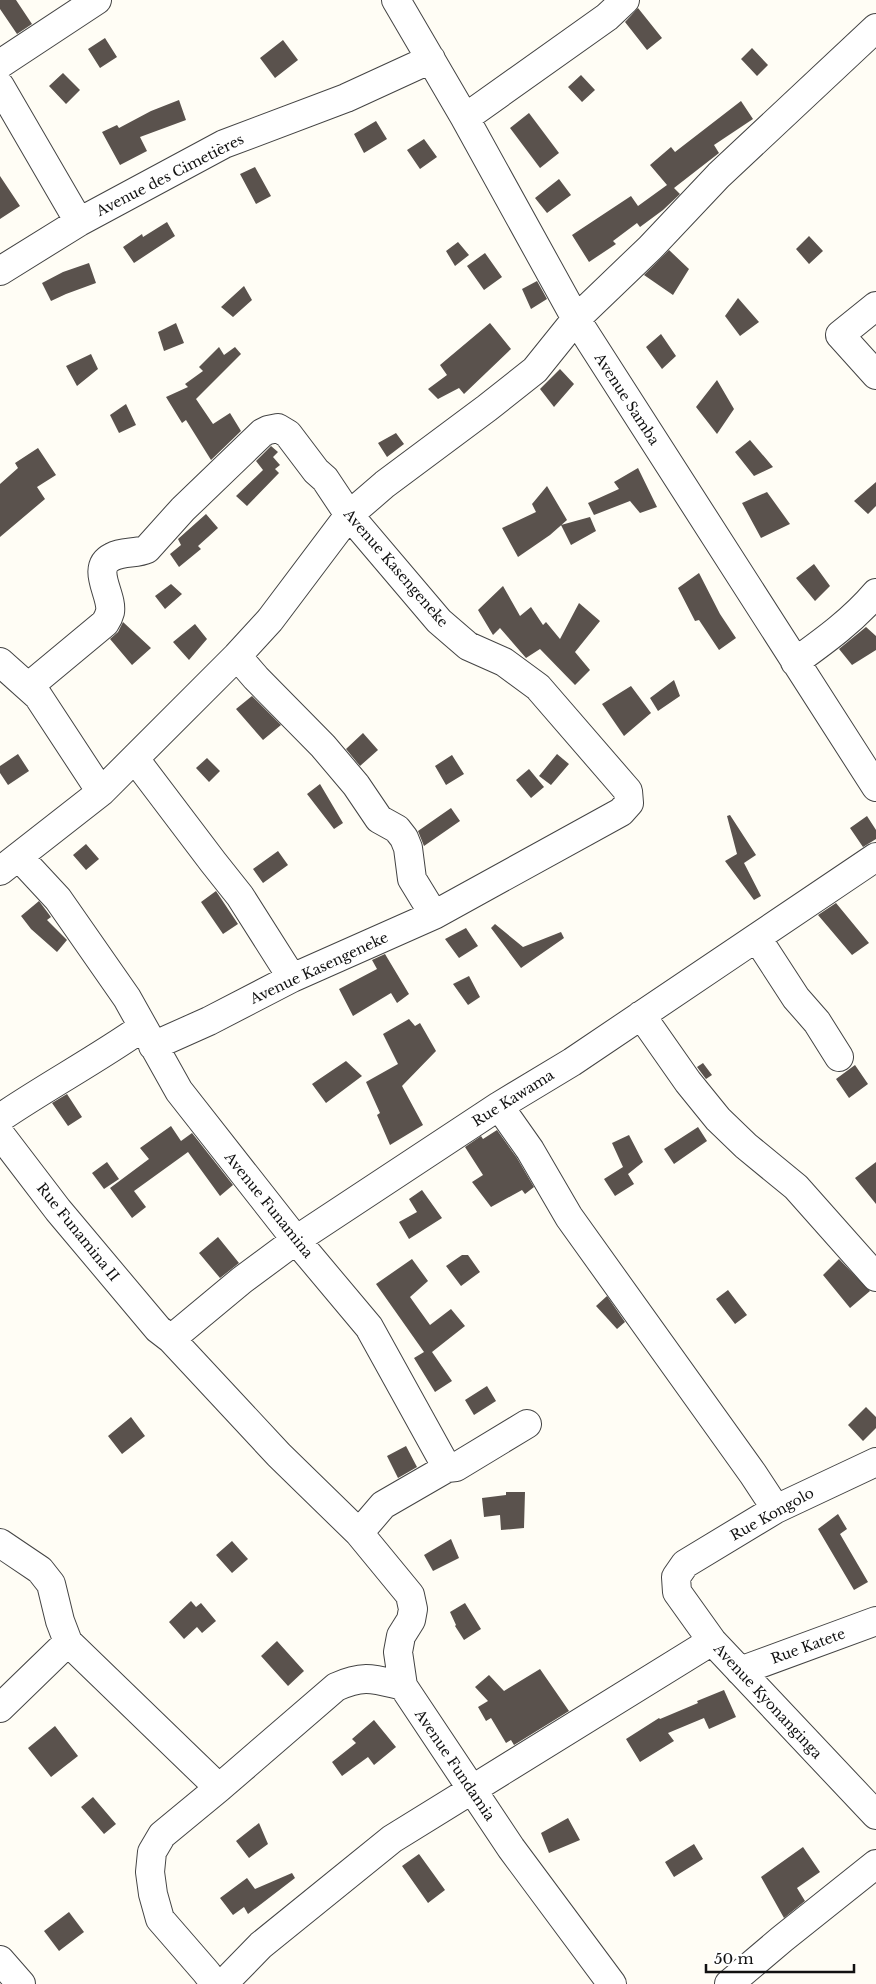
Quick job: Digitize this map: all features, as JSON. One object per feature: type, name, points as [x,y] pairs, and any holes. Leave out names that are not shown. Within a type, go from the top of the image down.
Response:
[{"type":"street","points":[[0,64],[97,0]]},
{"type":"street","name":"Avenue Samba","points":[[396,0],[576,319],[876,787]]},
{"type":"street","points":[[464,118],[607,17],[625,0]]},
{"type":"street","points":[[10,864],[101,792],[237,656],[270,620],[349,515],[385,484],[535,370],[576,319],[650,248],[719,175],[876,28]]},
{"type":"street","name":"Avenue des Cimetières","points":[[0,271],[78,222],[224,144],[346,98],[430,60]]},
{"type":"street","points":[[0,86],[78,222]]},
{"type":"street","points":[[876,306],[840,335],[876,375]]},
{"type":"street","name":"Avenue Kasengeneke","points":[[0,1118],[148,1037],[209,1021],[292,978],[434,915],[621,812],[629,803],[628,791],[538,687],[504,662],[468,646],[439,621],[349,515],[324,479],[288,434],[278,428],[268,430],[183,509],[147,549],[118,554],[109,558],[103,566],[102,575],[110,611],[105,623],[28,687]]},
{"type":"street","points":[[795,662],[834,634],[861,610],[876,593]]},
{"type":"street","points":[[237,656],[323,746],[356,785],[379,819],[397,829],[404,838],[408,848],[412,879],[434,915]]},
{"type":"street","points":[[0,662],[38,696],[101,792]]},
{"type":"street","points":[[135,759],[240,896],[292,978]]},
{"type":"street","name":"Rue Kawama","points":[[164,1334],[296,1240],[499,1106],[572,1062],[876,858]]},
{"type":"street","name":"Avenue Funamina","points":[[10,864],[58,899],[127,998],[179,1091],[296,1240],[369,1327],[447,1468]]},
{"type":"street","points":[[757,938],[792,992],[817,1022],[839,1057]]},
{"type":"street","points":[[641,1015],[688,1082],[718,1119],[746,1146],[796,1187],[876,1277]]},
{"type":"street","points":[[499,1106],[530,1150],[569,1217],[776,1509]]},
{"type":"street","name":"Rue Funamina II","points":[[0,1134],[58,1210],[164,1334],[279,1455],[359,1533]]},
{"type":"street","points":[[359,1533],[383,1505],[447,1468],[456,1467],[527,1424]]},
{"type":"street","name":"Rue Kongolo","points":[[676,1577],[685,1564],[776,1509],[876,1462]]},
{"type":"street","name":"Avenue Fundamia","points":[[359,1533],[410,1595],[413,1609],[410,1620],[401,1636],[398,1652],[403,1686],[511,1848],[612,1984]]},
{"type":"street","points":[[0,1543],[40,1570],[51,1584],[68,1642],[219,1788]]},
{"type":"street","name":"Avenue Kyonanginga","points":[[676,1577],[677,1592],[712,1641],[876,1815]]},
{"type":"street","name":"Rue Katete","points":[[740,1671],[876,1621]]},
{"type":"street","points":[[223,1984],[262,1945],[392,1839],[712,1641]]},
{"type":"street","points":[[0,1708],[68,1642]]},
{"type":"street","points":[[215,1984],[160,1919],[153,1894],[150,1872],[152,1852],[162,1836],[336,1687],[350,1680],[370,1678],[403,1686]]},
{"type":"street","points":[[729,1984],[876,1864]]},
{"type":"street","points":[[0,1960],[21,1984]]},
{"type":"building","points":[[0,0],[16,0],[32,24],[17,34],[0,9]]},
{"type":"building","points":[[638,8],[662,38],[647,50],[625,22]]},
{"type":"building","points":[[105,38],[117,57],[100,68],[88,49]]},
{"type":"building","points":[[283,40],[298,60],[275,78],[260,58]]},
{"type":"building","points":[[752,48],[768,65],[757,76],[741,59]]},
{"type":"building","points":[[63,73],[80,90],[66,104],[49,86]]},
{"type":"building","points":[[581,75],[595,90],[582,102],[568,87]]},
{"type":"building","points":[[179,100],[186,120],[140,137],[147,151],[120,165],[102,132],[117,125],[119,128],[151,111]]},
{"type":"building","points":[[741,101],[753,119],[714,145],[719,153],[674,188],[680,194],[663,210],[640,227],[637,223],[613,241],[616,244],[589,262],[572,235],[631,196],[638,206],[667,185],[650,165],[671,147],[675,152]]},
{"type":"building","points":[[529,113],[559,153],[540,168],[510,128]]},
{"type":"building","points":[[376,121],[387,139],[364,153],[354,134]]},
{"type":"building","points":[[424,139],[437,157],[420,169],[407,150]]},
{"type":"building","points":[[255,167],[271,196],[256,204],[240,174]]},
{"type":"building","points":[[0,176],[20,206],[0,219]]},
{"type":"building","points":[[559,179],[571,195],[547,213],[535,198]]},
{"type":"building","points":[[167,222],[175,236],[134,263],[123,247],[142,234],[143,237]]},
{"type":"building","points":[[809,236],[823,251],[809,264],[796,249]]},
{"type":"building","points":[[458,242],[469,255],[455,266],[446,251]]},
{"type":"building","points":[[669,250],[689,269],[673,295],[644,275]]},
{"type":"building","points":[[485,253],[502,277],[484,290],[467,266]]},
{"type":"building","points":[[89,263],[96,283],[51,301],[42,283],[63,272]]},
{"type":"building","points":[[537,281],[547,299],[531,309],[522,289]]},
{"type":"building","points":[[244,286],[252,300],[233,317],[221,307]]},
{"type":"building","points":[[738,298],[759,322],[740,336],[725,316]]},
{"type":"building","points":[[176,323],[184,343],[164,351],[158,332]]},
{"type":"building","points":[[490,323],[511,349],[464,394],[459,388],[438,399],[428,389],[447,375],[440,365]]},
{"type":"building","points":[[661,334],[676,356],[662,369],[646,347]]},
{"type":"building","points":[[219,347],[224,355],[235,347],[241,354],[196,399],[213,424],[230,413],[241,431],[211,460],[186,420],[182,423],[166,397],[188,387],[185,384],[203,371],[199,367]]},
{"type":"building","points":[[91,354],[98,369],[77,386],[66,366]]},
{"type":"building","points":[[560,369],[574,384],[554,407],[540,389]]},
{"type":"building","points":[[717,380],[734,409],[717,434],[696,407]]},
{"type":"building","points":[[126,404],[136,425],[119,433],[110,415]]},
{"type":"building","points":[[396,433],[404,444],[387,457],[378,443]]},
{"type":"building","points":[[750,440],[773,467],[754,476],[735,452]]},
{"type":"building","points":[[271,446],[278,452],[273,457],[280,465],[275,469],[279,473],[247,506],[236,496],[263,470],[256,461]]},
{"type":"building","points":[[38,448],[56,475],[37,487],[45,499],[0,537],[0,484],[18,468],[15,463]]},
{"type":"building","points":[[638,468],[657,507],[640,513],[630,501],[594,515],[588,503],[619,489],[614,482]]},
{"type":"building","points":[[876,482],[876,506],[868,514],[854,501]]},
{"type":"building","points":[[547,486],[567,520],[550,535],[518,557],[502,528],[536,512],[532,504]]},
{"type":"building","points":[[767,492],[790,524],[761,538],[742,503]]},
{"type":"building","points":[[206,514],[218,528],[198,546],[201,549],[179,567],[170,554],[181,545],[178,539]]},
{"type":"building","points":[[590,517],[596,531],[571,545],[561,525]]},
{"type":"building","points":[[814,564],[830,586],[815,601],[796,578]]},
{"type":"building","points":[[699,573],[720,614],[736,638],[719,650],[699,620],[695,621],[678,588]]},
{"type":"building","points":[[171,584],[182,594],[165,609],[155,596]]},
{"type":"building","points":[[503,586],[520,616],[531,607],[543,625],[546,622],[560,639],[579,603],[600,621],[575,652],[590,670],[575,685],[540,649],[526,658],[500,628],[493,635],[478,610]]},
{"type":"building","points":[[123,622],[151,648],[132,665],[110,639],[118,632]]},
{"type":"building","points":[[195,624],[207,639],[189,660],[173,642]]},
{"type":"building","points":[[866,627],[876,636],[876,650],[852,665],[839,649]]},
{"type":"building","points":[[674,680],[680,696],[658,711],[650,698]]},
{"type":"building","points":[[631,686],[651,713],[624,736],[602,704]]},
{"type":"building","points":[[252,696],[281,725],[263,740],[236,709]]},
{"type":"building","points":[[363,733],[378,750],[360,766],[346,749]]},
{"type":"building","points":[[18,754],[29,771],[8,785],[0,773],[0,766]]},
{"type":"building","points":[[557,754],[569,764],[551,785],[539,776]]},
{"type":"building","points":[[452,755],[464,774],[446,785],[435,766]]},
{"type":"building","points":[[207,758],[220,771],[209,782],[196,768]]},
{"type":"building","points":[[529,769],[544,787],[531,798],[516,780]]},
{"type":"building","points":[[320,784],[343,823],[334,829],[307,794]]},
{"type":"building","points":[[451,808],[460,821],[424,846],[418,831]]},
{"type":"building","points":[[730,815],[756,855],[744,863],[761,896],[754,900],[725,861],[737,854],[727,816]]},
{"type":"building","points":[[867,816],[876,830],[876,839],[863,847],[850,828]]},
{"type":"building","points":[[86,844],[99,859],[86,870],[73,855]]},
{"type":"building","points":[[278,851],[288,865],[263,883],[253,869]]},
{"type":"building","points":[[216,891],[238,924],[223,934],[201,902]]},
{"type":"building","points":[[39,901],[51,917],[47,920],[67,940],[57,952],[31,929],[21,916]]},
{"type":"building","points":[[836,903],[869,943],[852,955],[818,915]]},
{"type":"building","points":[[495,924],[523,947],[561,932],[564,938],[521,968],[491,928]]},
{"type":"building","points":[[466,928],[478,946],[459,958],[445,939]]},
{"type":"building","points":[[385,954],[409,994],[397,1003],[391,993],[353,1016],[339,989],[377,969],[372,960]]},
{"type":"building","points":[[469,976],[480,997],[468,1005],[453,984]]},
{"type":"building","points":[[409,1019],[415,1026],[420,1023],[436,1051],[402,1086],[423,1125],[390,1145],[377,1115],[380,1113],[366,1082],[398,1064],[383,1034]]},
{"type":"building","points":[[346,1061],[362,1076],[326,1103],[312,1084]]},
{"type":"building","points":[[703,1063],[712,1075],[706,1079],[697,1067]]},
{"type":"building","points":[[855,1065],[868,1084],[849,1098],[836,1079]]},
{"type":"building","points":[[67,1094],[82,1117],[68,1126],[52,1103]]},
{"type":"building","points":[[171,1126],[181,1141],[192,1133],[233,1185],[220,1196],[188,1152],[134,1191],[146,1207],[132,1218],[110,1188],[149,1159],[140,1148]]},
{"type":"building","points":[[698,1127],[707,1141],[674,1164],[664,1149]]},
{"type":"building","points":[[497,1130],[517,1158],[534,1187],[525,1194],[522,1190],[491,1207],[472,1182],[483,1175],[465,1147],[481,1136],[483,1139]]},
{"type":"building","points":[[629,1135],[643,1162],[628,1174],[634,1184],[615,1196],[604,1179],[623,1167],[612,1143]]},
{"type":"building","points":[[107,1162],[119,1179],[104,1189],[92,1173]]},
{"type":"building","points":[[876,1162],[876,1204],[855,1178]]},
{"type":"building","points":[[422,1190],[442,1218],[409,1239],[399,1222],[417,1212],[409,1199]]},
{"type":"building","points":[[218,1237],[239,1263],[220,1278],[199,1253]]},
{"type":"building","points":[[462,1255],[468,1255],[480,1272],[461,1286],[446,1266]]},
{"type":"building","points":[[412,1259],[428,1281],[410,1297],[430,1325],[451,1309],[465,1326],[432,1352],[452,1381],[435,1392],[414,1358],[424,1352],[376,1284]]},
{"type":"building","points":[[839,1259],[870,1291],[850,1308],[823,1275]]},
{"type":"building","points":[[728,1290],[747,1315],[735,1324],[716,1299]]},
{"type":"building","points":[[607,1296],[625,1322],[617,1329],[596,1306]]},
{"type":"building","points":[[487,1386],[496,1401],[474,1415],[465,1400]]},
{"type":"building","points":[[866,1407],[876,1417],[876,1428],[863,1441],[848,1425]]},
{"type":"building","points":[[131,1417],[145,1436],[122,1454],[108,1436]]},
{"type":"building","points":[[406,1446],[417,1467],[398,1478],[387,1456]]},
{"type":"building","points":[[506,1492],[525,1492],[524,1528],[501,1530],[500,1515],[484,1517],[482,1498],[506,1495]]},
{"type":"building","points":[[838,1514],[847,1529],[840,1534],[868,1582],[854,1590],[818,1529]]},
{"type":"building","points":[[451,1539],[459,1558],[433,1571],[424,1555]]},
{"type":"building","points":[[232,1541],[248,1559],[232,1573],[216,1555]]},
{"type":"building","points":[[191,1601],[196,1607],[201,1603],[216,1621],[202,1633],[197,1627],[184,1639],[169,1622]]},
{"type":"building","points":[[465,1603],[481,1629],[464,1640],[455,1626],[450,1612]]},
{"type":"building","points":[[277,1641],[304,1671],[288,1686],[261,1656]]},
{"type":"building","points":[[540,1669],[569,1711],[514,1745],[511,1740],[506,1743],[491,1718],[486,1721],[478,1707],[488,1701],[475,1687],[489,1675],[504,1691]]},
{"type":"building","points":[[724,1690],[736,1717],[709,1729],[704,1718],[668,1733],[674,1741],[640,1762],[626,1739],[659,1718],[698,1703],[697,1701]]},
{"type":"building","points":[[374,1720],[396,1747],[374,1765],[368,1757],[342,1776],[332,1762],[356,1743],[352,1739]]},
{"type":"building","points":[[55,1726],[78,1756],[51,1777],[28,1748]]},
{"type":"building","points":[[93,1797],[116,1824],[104,1834],[81,1807]]},
{"type":"building","points":[[568,1818],[580,1840],[549,1853],[541,1833]]},
{"type":"building","points":[[259,1823],[268,1844],[249,1858],[236,1841]]},
{"type":"building","points":[[694,1844],[703,1859],[674,1877],[665,1862]]},
{"type":"building","points":[[803,1847],[820,1872],[797,1888],[805,1901],[784,1918],[761,1877]]},
{"type":"building","points":[[419,1854],[445,1890],[428,1903],[402,1866]]},
{"type":"building","points":[[292,1873],[295,1878],[248,1914],[244,1907],[233,1915],[220,1898],[247,1878],[255,1889]]},
{"type":"building","points":[[69,1912],[84,1932],[59,1951],[44,1931]]}]
